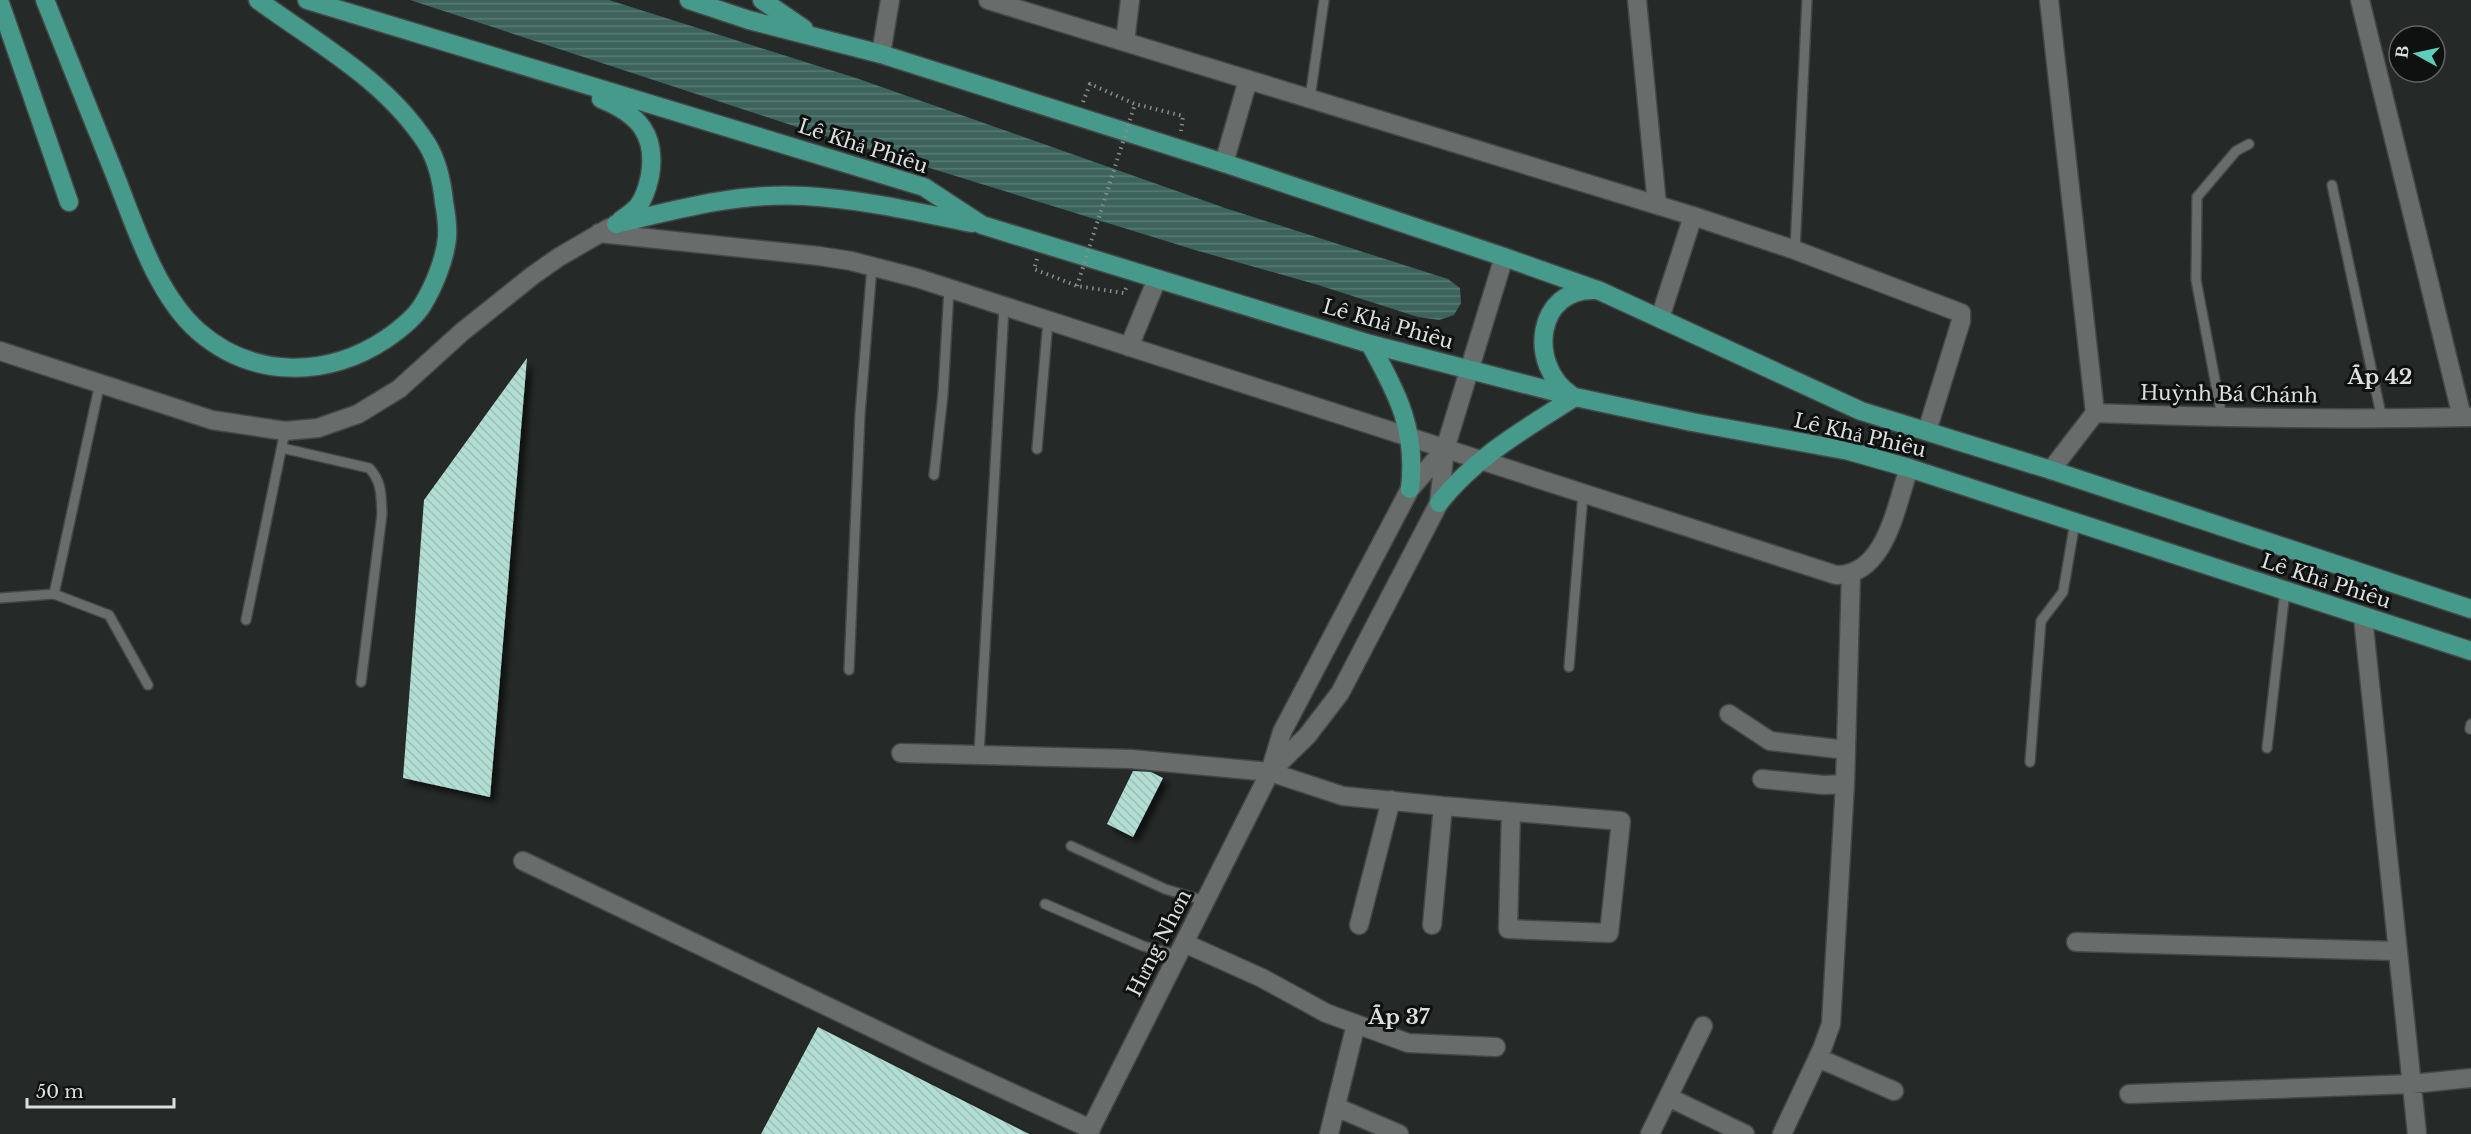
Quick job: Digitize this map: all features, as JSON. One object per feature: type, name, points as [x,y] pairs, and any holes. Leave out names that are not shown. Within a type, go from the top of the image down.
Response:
[{"type":"highway","points":[[44,0],[128,222],[175,304],[198,331],[236,356],[267,365],[300,369],[347,359],[369,350],[397,332],[422,306],[438,273],[447,237],[441,175],[428,146],[403,113],[368,77],[258,0]]},
{"type":"highway","name":"Lê Khả Phiêu","points":[[307,0],[924,187],[982,225],[1370,344],[1575,398],[1849,452],[1909,468],[2471,651]]},
{"type":"highway","name":"Lê Khả Phiêu","points":[[689,0],[749,20],[881,54],[1178,148],[1504,257],[1600,291],[1861,411],[2051,470],[2471,609]]},
{"type":"highway","points":[[762,0],[813,35]]},
{"type":"highway","points":[[0,3],[69,202]]},
{"type":"highway","points":[[548,73],[619,106],[635,118],[649,136],[653,159],[649,182],[639,205],[616,224]]},
{"type":"highway","points":[[616,224],[682,208],[741,198],[805,196],[894,207],[982,225]]},
{"type":"highway","points":[[1439,503],[1479,460],[1575,398],[1554,380],[1548,369],[1544,358],[1543,335],[1551,314],[1567,297],[1577,292],[1600,291]]},
{"type":"highway","points":[[1370,344],[1399,399],[1410,438],[1412,469],[1410,489]]},
{"type":"street","points":[[881,54],[890,0]]},
{"type":"street","points":[[988,0],[1693,216],[1795,250],[1960,314],[1961,321],[1927,431]]},
{"type":"street","points":[[1125,42],[1130,0]]},
{"type":"street","points":[[1637,0],[1657,205]]},
{"type":"street","points":[[2049,0],[2094,412],[2051,470]]},
{"type":"street","points":[[2360,0],[2467,417]]},
{"type":"street","points":[[1224,163],[1248,80]]},
{"type":"street","points":[[1660,318],[1693,216]]},
{"type":"street","points":[[0,351],[212,420],[284,440],[358,414],[399,389],[462,332],[532,276],[616,224]]},
{"type":"street","points":[[599,233],[788,252],[872,266],[1004,306],[1829,574],[1851,574],[1864,568],[1878,552],[1909,468]]},
{"type":"street","name":"Hưng Nhơn","points":[[1270,772],[1307,736],[1340,693],[1439,503],[1445,449],[1504,257]]},
{"type":"street","points":[[1129,347],[1157,279]]},
{"type":"street","name":"Huỳnh Bá Chánh","points":[[2094,412],[2222,417],[2382,419],[2467,417]]},
{"type":"street","name":"Hưng Nhơn","points":[[1090,1131],[1270,772],[1282,732],[1410,489],[1445,449]]},
{"type":"street","points":[[1782,1134],[1818,1058],[1831,1024],[1845,784],[1851,574]]},
{"type":"street","points":[[2363,617],[2417,1134]]},
{"type":"street","points":[[1729,714],[1770,741],[1846,750]]},
{"type":"street","points":[[901,753],[1131,759],[1270,772],[1343,796],[1621,821],[1609,933],[1508,930],[1511,812]]},
{"type":"street","points":[[1762,779],[1824,785],[1845,784]]},
{"type":"street","points":[[1359,926],[1391,800]]},
{"type":"street","points":[[1432,925],[1443,806]]},
{"type":"street","points":[[523,861],[1090,1131]]},
{"type":"street","points":[[2076,942],[2397,951]]},
{"type":"street","points":[[1181,949],[1262,978],[1326,1013],[1408,1043],[1496,1047]]},
{"type":"street","points":[[1329,1134],[1356,1024]]},
{"type":"street","points":[[1650,1134],[1703,1026]]},
{"type":"street","points":[[1818,1058],[1894,1091]]},
{"type":"street","points":[[2129,1094],[2412,1084],[2471,1078]]},
{"type":"street","points":[[1668,1097],[1745,1134]]},
{"type":"street","points":[[1336,1107],[1399,1134]]},
{"type":"lane","points":[[1310,98],[1324,0]]},
{"type":"lane","points":[[1795,250],[1807,0]]},
{"type":"lane","points":[[2222,417],[2196,280],[2197,198],[2236,151],[2249,144]]},
{"type":"lane","points":[[2332,185],[2382,419]]},
{"type":"lane","points":[[849,670],[860,414],[872,266]]},
{"type":"lane","points":[[934,475],[943,394],[949,289]]},
{"type":"lane","points":[[979,754],[1004,306]]},
{"type":"lane","points":[[1036,449],[1048,321]]},
{"type":"lane","points":[[54,594],[100,383]]},
{"type":"lane","points":[[246,621],[284,440],[369,468],[376,474],[380,486],[382,514],[361,682]]},
{"type":"lane","points":[[1569,667],[1583,494]]},
{"type":"lane","points":[[2030,762],[2041,621],[2063,592],[2075,522]]},
{"type":"lane","points":[[2267,748],[2285,591]]},
{"type":"lane","points":[[0,598],[54,594],[109,615],[148,685]]},
{"type":"lane","points":[[1071,846],[1165,889],[1205,901]]},
{"type":"lane","points":[[1045,904],[1143,946],[1181,949]]},
{"type":"path","points":[[1077,117],[1090,84],[1134,104],[1183,116],[1178,148]]},
{"type":"path","points":[[1077,286],[1134,104]]},
{"type":"path","points":[[1042,244],[1034,269],[1077,286],[1124,293],[1133,272]]},
{"type":"shaded area","points":[[410,0],[609,0],[859,79],[1225,208],[1448,279],[1460,288],[1461,303],[1454,315],[1439,320],[1418,317],[803,129]]},
{"type":"building","points":[[527,358],[490,797],[403,778],[424,500]]},
{"type":"building","points":[[1133,771],[1151,772],[1163,778],[1133,837],[1107,824]]},
{"type":"building","points":[[818,1027],[1029,1134],[761,1134]]},
{"type":"district","name":"Ấp 42","points":[[2380,377]]},
{"type":"district","name":"Ấp 37","points":[[1399,1017]]}]
